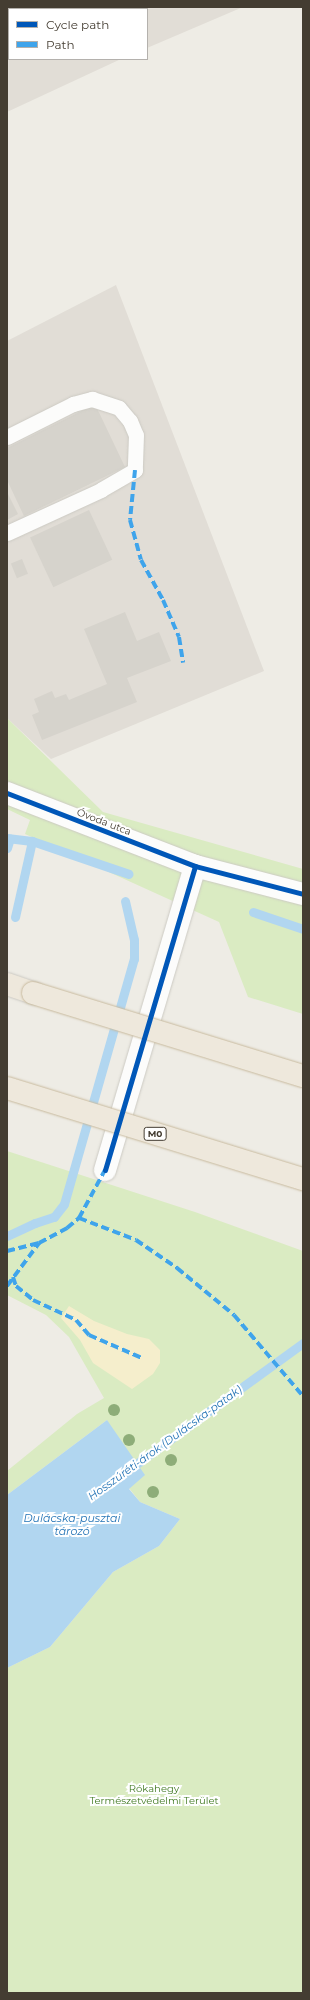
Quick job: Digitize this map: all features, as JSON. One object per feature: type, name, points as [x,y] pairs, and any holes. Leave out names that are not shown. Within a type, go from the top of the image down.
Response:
[{"type":"highway","points":[[7,984],[303,1076]]},
{"type":"highway","name":"M0","points":[[7,1088],[303,1179]]},
{"type":"street","name":"Óvoda utca","points":[[7,792],[195,866],[303,894]]},
{"type":"street","points":[[104,1170],[195,866]]},
{"type":"lane","points":[[7,437],[73,404],[92,398],[119,408],[130,421],[136,435],[135,470],[101,490],[7,533]]},
{"type":"shaded area","points":[[7,7],[243,7],[148,48],[148,8],[8,8],[8,60],[119,60],[7,112]]},
{"type":"shaded area","points":[[116,285],[264,671],[51,759],[7,718],[7,341]]},
{"type":"green space","points":[[7,718],[103,812],[303,869],[303,1014],[248,997],[219,922],[25,834],[30,820],[7,809]]},
{"type":"green space","name":"Rókahegy Természetvédelmi Terület","points":[[7,1151],[195,1212],[303,1251],[303,1993],[7,1993],[7,1668],[50,1647],[113,1572],[159,1546],[180,1519],[140,1502],[129,1488],[107,1420],[7,1495],[7,1471],[77,1414],[104,1398],[69,1337],[46,1315],[7,1295]]},
{"type":"sand","points":[[69,1306],[94,1321],[127,1334],[149,1339],[160,1350],[160,1363],[153,1374],[132,1389],[93,1363],[80,1340],[61,1318]]},
{"type":"water","name":"Dulácska-pusztai tározó","points":[[107,1420],[145,1475],[129,1489],[140,1502],[180,1519],[159,1546],[113,1572],[50,1647],[7,1668],[7,1495]]},
{"type":"building","points":[[95,404],[125,467],[24,516],[7,480],[7,448]]},
{"type":"building","points":[[7,492],[18,514],[7,520]]},
{"type":"building","points":[[89,510],[112,560],[53,587],[30,537]]},
{"type":"building","points":[[22,559],[28,574],[17,578],[11,563]]},
{"type":"building","points":[[125,612],[137,641],[159,632],[171,661],[127,678],[137,702],[42,740],[32,715],[39,712],[34,699],[52,691],[55,698],[66,694],[69,700],[107,684],[84,629]]},
{"type":"waterway","points":[[7,838],[32,841],[129,874]]},
{"type":"waterway","points":[[7,848],[10,838]]},
{"type":"waterway","points":[[15,917],[32,841]]},
{"type":"waterway","points":[[7,1236],[35,1223],[54,1217],[64,1204],[134,959],[134,940],[125,901]]},
{"type":"waterway","points":[[253,912],[303,929]]},
{"type":"waterway","name":"Hosszúréti-árok (Dulácska-patak)","points":[[128,1470],[303,1343]]},
{"type":"marked path","points":[[135,470],[130,520],[141,560],[163,600],[179,637],[183,663]]},
{"type":"marked path","points":[[7,1251],[39,1243],[67,1228],[79,1218],[105,1170]]},
{"type":"marked path","points":[[79,1218],[136,1240],[177,1268],[234,1315],[303,1396]]},
{"type":"marked path","points":[[7,1286],[39,1243]]},
{"type":"marked path","points":[[13,1277],[16,1286],[33,1300],[76,1320],[89,1335],[142,1358]]},
{"type":"cycle path","points":[[7,793],[195,866],[303,894]]},
{"type":"cycle path","points":[[105,1170],[195,866]]}]
